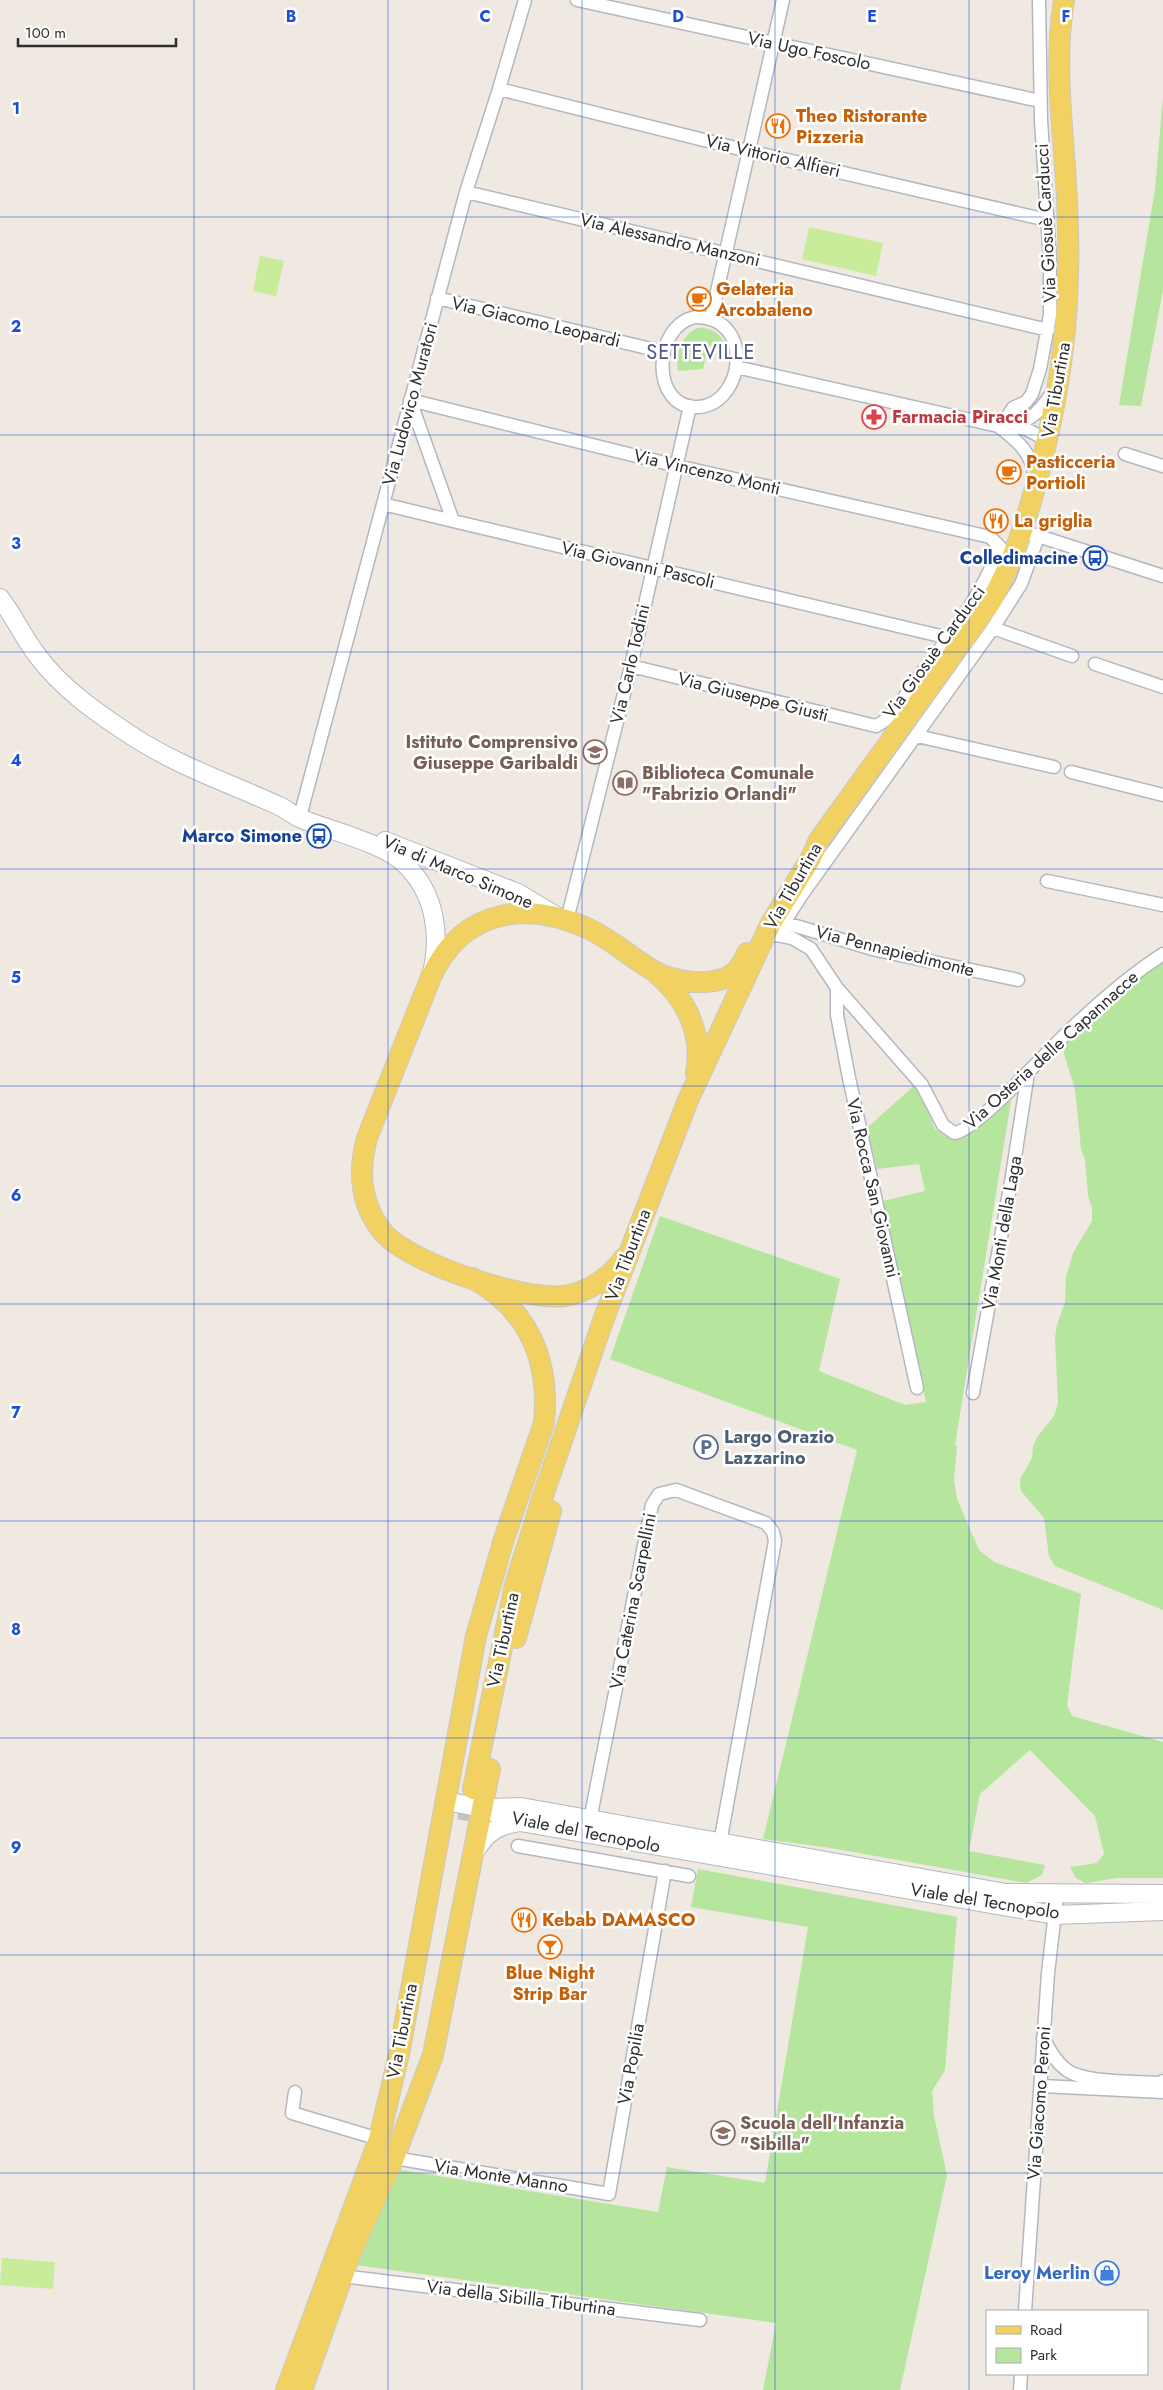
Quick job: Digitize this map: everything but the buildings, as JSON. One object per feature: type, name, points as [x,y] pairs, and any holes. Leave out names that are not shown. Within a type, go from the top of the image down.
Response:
[{"type":"main road","name":"Via Tiburtina","points":[[473,1789],[515,1584],[561,1442],[631,1248],[688,1100],[770,931],[819,840],[990,603],[1008,568],[1030,534],[1036,485],[1059,385],[1067,328],[1069,276],[1060,71],[1064,2]]},
{"type":"main road","name":"Via di Marco Simone","points":[[0,598],[47,668],[72,693],[133,737],[177,762],[280,806],[298,818],[388,852],[404,863],[424,888],[435,918],[435,952],[431,977]]},
{"type":"main road","name":"Via di Marco Simone","points":[[280,806],[302,810],[518,893],[561,918],[603,936],[653,970],[677,993],[693,1021],[698,1057],[694,1082],[688,1100]]},
{"type":"main road","name":"Via di Marco Simone","points":[[653,970],[678,980],[706,982],[718,980],[735,972],[786,882],[804,855],[819,840]]},
{"type":"main road","points":[[561,918],[537,912],[498,916],[481,923],[452,945],[440,960],[431,977],[367,1138],[362,1154],[361,1175],[365,1198],[371,1215],[383,1232],[399,1246],[420,1257],[472,1278],[535,1296],[566,1296],[595,1284],[610,1273],[631,1248]]},
{"type":"main road","name":"Via Tiburtina","points":[[286,2390],[379,2139],[399,2054],[476,1636],[504,1540],[544,1422],[546,1402],[541,1360],[534,1342],[509,1307],[492,1291],[472,1278]]},
{"type":"main road","points":[[351,2252],[394,2158],[435,2047],[512,1655],[551,1510],[561,1442]]},
{"type":"main road","points":[[474,1853],[492,1831],[520,1815],[501,1797],[493,1786],[490,1771]]},
{"type":"main road","name":"Viale del Tecnopolo","points":[[445,1801],[1055,1915],[1163,1911]]},
{"type":"main road","name":"Via Tiburtina","points":[[302,2390],[420,2053],[467,1821]]},
{"type":"main road","name":"Viale del Tecnopolo","points":[[589,1827],[720,1843],[1006,1894],[1163,1894]]},
{"type":"street","name":"Via Ludovico Muratori","points":[[302,810],[466,192],[499,90],[525,0]]},
{"type":"street","name":"Via Ugo Foscolo","points":[[577,0],[1040,101]]},
{"type":"street","points":[[710,318],[783,0]]},
{"type":"street","points":[[1038,0],[1064,2]]},
{"type":"street","name":"Via Giosuè Carducci","points":[[1002,425],[1012,408],[1026,402],[1032,394],[1048,330],[1051,289],[1040,101],[1038,0]]},
{"type":"street","name":"Via Vittorio Alfieri","points":[[499,90],[748,151],[1047,220]]},
{"type":"street","name":"Via Alessandro Manzoni","points":[[466,192],[1048,330]]},
{"type":"street","name":"Via Giacomo Leopardi","points":[[438,298],[664,352]]},
{"type":"street","points":[[695,317],[710,318],[722,324],[732,335],[737,349],[736,367],[729,384],[719,398],[705,406],[690,406],[673,396],[666,386],[662,372],[664,352],[671,334],[685,320],[695,317]]},
{"type":"street","points":[[736,367],[1026,429],[1047,440]]},
{"type":"street","points":[[1002,425],[1033,417],[1059,385]]},
{"type":"street","points":[[410,400],[453,520]]},
{"type":"street","name":"Via Vincenzo Monti","points":[[410,400],[677,466],[990,537],[1000,547]]},
{"type":"street","name":"Via Carlo Todini","points":[[561,918],[631,666],[690,406]]},
{"type":"street","points":[[1002,425],[1030,456],[1036,485]]},
{"type":"street","points":[[1019,442],[1047,440]]},
{"type":"street","points":[[1125,454],[1163,466]]},
{"type":"street","name":"Via Giovanni Pascoli","points":[[383,504],[948,638]]},
{"type":"street","points":[[770,931],[917,736],[993,628],[1020,584],[1030,534],[1163,576]]},
{"type":"street","name":"Via Giosuè Carducci","points":[[876,726],[896,707],[977,597],[1000,547]]},
{"type":"street","points":[[993,628],[1072,656]]},
{"type":"street","points":[[1095,664],[1163,687]]},
{"type":"street","name":"Via Giuseppe Giusti","points":[[631,666],[876,726]]},
{"type":"street","points":[[917,736],[1054,767]]},
{"type":"street","points":[[1071,772],[1163,795]]},
{"type":"street","points":[[1047,880],[1163,905]]},
{"type":"street","name":"Via Pennapiedimonte","points":[[770,931],[808,930],[876,950],[1018,980]]},
{"type":"street","name":"Via Osteria delle Capannacce","points":[[770,931],[805,944],[837,988],[922,1085],[943,1125],[951,1132],[959,1132],[965,1129],[1028,1073],[1068,1032],[1138,972],[1163,954]]},
{"type":"street","name":"Via Rocca San Giovanni","points":[[837,988],[837,1015],[849,1078],[917,1388]]},
{"type":"street","name":"Via Monti della Laga","points":[[973,1393],[1012,1176],[1028,1073]]},
{"type":"street","name":"Via Caterina Scarpellini","points":[[584,1857],[652,1505],[662,1492],[676,1490],[766,1523],[773,1532],[775,1541],[720,1843]]},
{"type":"street","points":[[518,1846],[689,1876]]},
{"type":"street","name":"Via Popilia","points":[[609,2194],[665,1871]]},
{"type":"street","name":"Via Giacomo Peroni","points":[[1025,2310],[1042,2086],[1043,2038],[1057,1895]]},
{"type":"street","points":[[1043,2038],[1060,2064],[1069,2072],[1112,2080],[1159,2083],[1163,2081]]},
{"type":"street","points":[[1042,2086],[1163,2092]]},
{"type":"street","points":[[295,2092],[292,2113],[379,2139]]},
{"type":"street","name":"Via Monte Manno","points":[[394,2158],[609,2194]]},
{"type":"street","name":"Via della Sibilla Tiburtina","points":[[342,2276],[700,2320]]},
{"type":"street","points":[[1020,2390],[1021,2375]]},
{"type":"street","points":[[1021,2375],[1028,2390]]},
{"type":"green space","points":[[1163,97],[1163,290],[1141,406],[1119,405],[1155,189]]},
{"type":"green space","points":[[809,227],[883,243],[876,276],[802,259]]},
{"type":"green space","points":[[260,256],[284,261],[276,296],[253,291]]},
{"type":"green space","points":[[697,328],[707,328],[716,332],[725,344],[726,349],[707,351],[703,369],[678,371],[677,358],[680,346],[691,331]]},
{"type":"green space","points":[[1163,957],[1163,1610],[1055,1566],[1049,1556],[1044,1518],[1021,1491],[1020,1479],[1032,1458],[1033,1446],[1038,1436],[1054,1416],[1058,1403],[1055,1337],[1057,1325],[1065,1302],[1066,1277],[1073,1253],[1092,1221],[1085,1160],[1081,1149],[1075,1089],[1064,1054],[1063,1042],[1153,963]]},
{"type":"green space","points":[[916,1084],[935,1129],[946,1137],[1013,1089],[955,1445],[957,1446],[954,1480],[957,1499],[979,1550],[994,1562],[1081,1594],[1067,1705],[1072,1716],[1163,1742],[1163,1878],[1117,1878],[1086,1883],[1076,1878],[1070,1867],[1097,1863],[1104,1854],[1095,1816],[1030,1750],[980,1794],[969,1851],[1045,1865],[1042,1875],[1026,1883],[831,1848],[763,1839],[857,1450],[610,1359],[660,1216],[840,1279],[819,1371],[905,1405],[926,1402],[883,1201],[925,1191],[919,1164],[877,1169],[867,1128]]},
{"type":"green space","points":[[698,1869],[957,1917],[945,2070],[932,2091],[934,2116],[947,2175],[900,2390],[763,2390],[776,2323],[355,2265],[396,2169],[658,2212],[667,2167],[765,2183],[808,1927],[691,1907]]},
{"type":"green space","points":[[2,2258],[55,2262],[53,2289],[0,2285]]},
{"type":"tunnel","points":[[467,1821],[473,1789]]},
{"type":"place","name":"Theo Ristorante Pizzeria","points":[[778,126]]},
{"type":"place","name":"Gelateria Arcobaleno","points":[[699,299]]},
{"type":"place","name":"Farmacia Piracci","points":[[874,417]]},
{"type":"place","name":"Pasticceria Portioli","points":[[1009,472]]},
{"type":"place","name":"La griglia","points":[[996,521]]},
{"type":"place","name":"Colledimacine","points":[[1095,558]]},
{"type":"place","name":"Istituto Comprensivo Giuseppe Garibaldi","points":[[595,752]]},
{"type":"place","name":"Biblioteca Comunale \"Fabrizio Orlandi\"","points":[[625,783]]},
{"type":"place","name":"Marco Simone","points":[[319,836]]},
{"type":"place","name":"Largo Orazio Lazzarino","points":[[706,1447]]},
{"type":"place","name":"Kebab DAMASCO","points":[[524,1920]]},
{"type":"place","name":"Blue Night Strip Bar","points":[[550,1947]]},
{"type":"place","name":"Scuola dell'Infanzia \"Sibilla\"","points":[[723,2133]]},
{"type":"place","name":"Leroy Merlin","points":[[1107,2273]]},
{"type":"district","name":"SETTEVILLE","points":[[701,352]]}]
